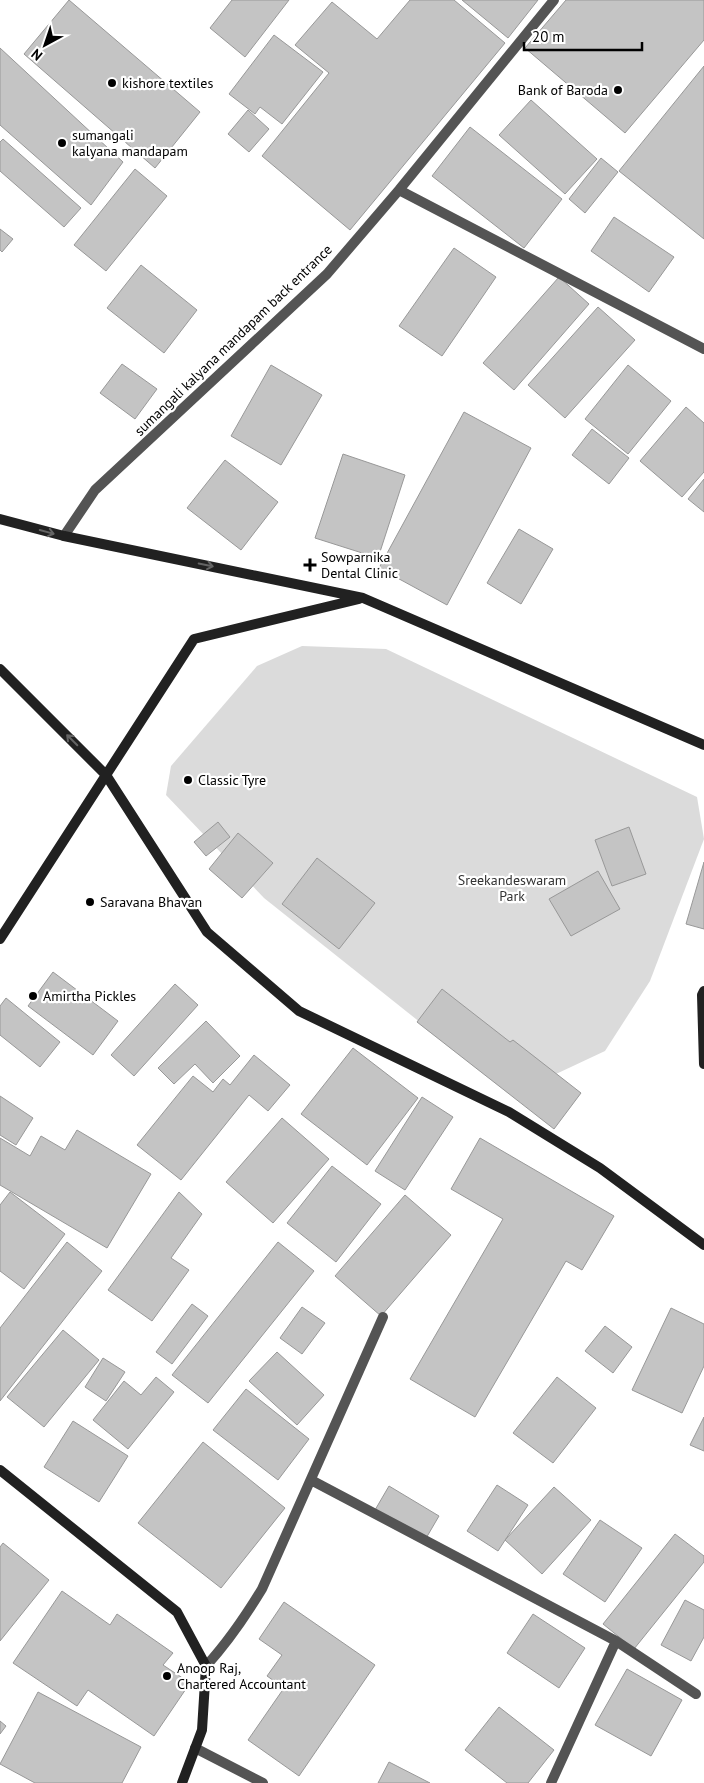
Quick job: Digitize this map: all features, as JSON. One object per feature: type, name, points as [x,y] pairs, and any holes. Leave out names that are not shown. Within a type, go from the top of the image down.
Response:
[{"type":"main road","points":[[0,520],[64,536],[363,598],[704,744]]},
{"type":"main road","points":[[0,939],[194,639],[363,598]]},
{"type":"main road","points":[[0,669],[106,775],[207,932],[300,1011],[509,1112],[600,1168],[704,1245]]},
{"type":"main road","points":[[704,991],[702,996],[704,1064]]},
{"type":"main road","points":[[0,1470],[177,1612],[206,1666],[202,1730],[182,1783]]},
{"type":"street","name":"sumangali kalyana mandapam back entrance","points":[[64,536],[95,490],[326,274],[399,190],[554,0]]},
{"type":"street","points":[[399,190],[704,349]]},
{"type":"street","points":[[206,1666],[223,1648],[241,1624],[262,1589],[383,1317]]},
{"type":"street","points":[[311,1480],[616,1641],[696,1694]]},
{"type":"street","points":[[551,1783],[616,1641]]},
{"type":"street","points":[[194,1748],[263,1783]]},
{"type":"green space","name":"Sreekandeswaram Park","points":[[302,646],[386,649],[697,797],[704,839],[650,981],[605,1051],[556,1074],[480,1070],[264,898],[166,795],[171,766],[257,666]]},
{"type":"building","name":"kishore textiles","points":[[69,0],[200,112],[155,168],[24,54]]},
{"type":"building","points":[[232,0],[289,0],[245,57],[210,28]]},
{"type":"building","points":[[410,0],[454,0],[505,43],[350,230],[262,156],[329,73],[295,45],[332,2],[377,39]]},
{"type":"building","points":[[462,0],[538,0],[508,38]]},
{"type":"building","name":"Bank of Baroda","points":[[566,0],[704,0],[704,40],[625,133],[525,48]]},
{"type":"building","points":[[274,35],[323,72],[282,124],[260,107],[255,114],[229,94]]},
{"type":"building","name":"sumangali kalyana mandapam","points":[[0,48],[123,162],[91,205],[0,125]]},
{"type":"building","points":[[704,66],[704,239],[619,171]]},
{"type":"building","points":[[531,100],[597,159],[565,194],[499,135]]},
{"type":"building","points":[[248,110],[269,129],[249,152],[228,134]]},
{"type":"building","points":[[470,127],[562,199],[524,248],[432,176]]},
{"type":"building","points":[[3,139],[81,208],[64,227],[0,171],[0,142]]},
{"type":"building","points":[[601,158],[618,172],[585,213],[569,199]]},
{"type":"building","points":[[135,169],[167,196],[106,271],[74,245]]},
{"type":"building","points":[[614,217],[674,257],[649,292],[591,251]]},
{"type":"building","points":[[0,229],[13,239],[2,252],[0,250]]},
{"type":"building","points":[[454,248],[496,277],[442,356],[399,326]]},
{"type":"building","points":[[141,265],[197,310],[164,353],[107,308]]},
{"type":"building","points":[[559,277],[589,304],[514,390],[483,363]]},
{"type":"building","points":[[598,307],[635,340],[565,418],[528,385]]},
{"type":"building","points":[[122,364],[157,389],[135,419],[100,393]]},
{"type":"building","points":[[271,365],[322,395],[281,465],[231,436]]},
{"type":"building","points":[[628,365],[671,401],[628,454],[585,419]]},
{"type":"building","points":[[686,407],[704,423],[704,472],[682,497],[640,461]]},
{"type":"building","points":[[464,412],[531,448],[447,605],[379,568]]},
{"type":"building","points":[[592,429],[629,458],[609,484],[572,455]]},
{"type":"building","points":[[343,454],[405,475],[378,558],[315,538]]},
{"type":"building","points":[[225,460],[278,502],[241,550],[187,508]]},
{"type":"building","points":[[704,479],[704,512],[688,499]]},
{"type":"building","points":[[519,529],[553,549],[521,604],[487,583]]},
{"type":"building","points":[[218,822],[230,837],[206,856],[194,842]]},
{"type":"building","points":[[629,827],[646,874],[612,886],[595,840]]},
{"type":"building","points":[[238,833],[273,863],[242,898],[209,869]]},
{"type":"building","points":[[317,858],[375,903],[339,949],[282,904]]},
{"type":"building","points":[[704,862],[704,929],[686,924]]},
{"type":"building","points":[[598,871],[620,909],[571,936],[549,899]]},
{"type":"building","points":[[53,972],[118,1021],[93,1055],[28,1006]]},
{"type":"building","points":[[175,984],[198,1005],[134,1076],[111,1055]]},
{"type":"building","points":[[442,989],[510,1042],[513,1040],[581,1093],[554,1129],[417,1022]]},
{"type":"building","points":[[6,998],[60,1042],[40,1067],[0,1035],[0,1006]]},
{"type":"building","points":[[206,1021],[240,1056],[213,1083],[195,1064],[174,1084],[158,1068]]},
{"type":"building","points":[[353,1048],[418,1098],[367,1165],[301,1114]]},
{"type":"building","points":[[254,1055],[290,1085],[268,1111],[249,1095],[181,1180],[137,1145],[193,1076],[213,1092],[223,1079],[230,1085]]},
{"type":"building","points":[[0,1096],[33,1118],[16,1145],[0,1135]]},
{"type":"building","points":[[422,1097],[453,1117],[405,1190],[375,1171]]},
{"type":"building","points":[[282,1118],[329,1159],[273,1223],[226,1182]]},
{"type":"building","points":[[77,1130],[151,1174],[107,1248],[0,1185],[0,1138],[30,1156],[41,1136],[65,1150]]},
{"type":"building","points":[[480,1138],[614,1216],[582,1270],[566,1261],[475,1417],[410,1379],[503,1219],[451,1189]]},
{"type":"building","points":[[332,1166],[381,1204],[336,1262],[287,1223]]},
{"type":"building","points":[[10,1192],[65,1234],[24,1289],[0,1271],[0,1205]]},
{"type":"building","points":[[179,1192],[202,1214],[171,1258],[189,1270],[152,1321],[108,1290]]},
{"type":"building","points":[[405,1195],[451,1235],[381,1316],[335,1276]]},
{"type":"building","points":[[67,1242],[102,1271],[0,1401],[0,1328]]},
{"type":"building","points":[[278,1242],[314,1271],[208,1403],[172,1375]]},
{"type":"building","points":[[192,1304],[208,1316],[172,1364],[156,1352]]},
{"type":"building","points":[[302,1307],[325,1323],[302,1354],[280,1338]]},
{"type":"building","points":[[671,1308],[704,1324],[704,1366],[682,1413],[632,1390]]},
{"type":"building","points":[[605,1326],[632,1347],[613,1373],[585,1351]]},
{"type":"building","points":[[63,1330],[99,1360],[44,1427],[7,1397]]},
{"type":"building","points":[[277,1352],[324,1395],[297,1425],[249,1381]]},
{"type":"building","points":[[103,1358],[125,1372],[106,1401],[85,1387]]},
{"type":"building","points":[[156,1377],[174,1392],[128,1449],[93,1420],[124,1381],[141,1395]]},
{"type":"building","points":[[557,1377],[596,1408],[553,1463],[513,1433]]},
{"type":"building","points":[[246,1389],[309,1439],[278,1480],[213,1430]]},
{"type":"building","points":[[704,1417],[704,1451],[690,1445]]},
{"type":"building","points":[[73,1421],[128,1456],[99,1502],[44,1467]]},
{"type":"building","points":[[203,1442],[285,1508],[221,1588],[138,1523]]},
{"type":"building","points":[[497,1485],[528,1505],[498,1551],[467,1531]]},
{"type":"building","points":[[389,1486],[439,1516],[425,1540],[375,1510]]},
{"type":"building","points":[[554,1487],[591,1520],[542,1574],[505,1540]]},
{"type":"building","points":[[600,1520],[642,1548],[605,1602],[563,1574]]},
{"type":"building","points":[[675,1534],[704,1556],[704,1562],[634,1649],[603,1624]]},
{"type":"building","points":[[3,1543],[49,1580],[0,1641],[0,1547]]},
{"type":"building","points":[[62,1591],[110,1625],[117,1614],[173,1653],[163,1665],[190,1683],[154,1736],[88,1690],[77,1706],[13,1663]]},
{"type":"building","points":[[685,1600],[704,1610],[704,1637],[691,1661],[661,1645]]},
{"type":"building","points":[[284,1602],[375,1665],[299,1776],[248,1740],[284,1688],[267,1676],[282,1655],[259,1639]]},
{"type":"building","points":[[533,1614],[585,1648],[559,1688],[507,1653]]},
{"type":"building","points":[[627,1669],[682,1700],[651,1756],[595,1725]]},
{"type":"building","points":[[38,1692],[141,1747],[122,1783],[35,1783],[0,1764]]},
{"type":"building","points":[[499,1707],[554,1750],[528,1783],[507,1783],[465,1750]]},
{"type":"building","points":[[0,1721],[6,1726],[0,1734]]},
{"type":"building","points":[[389,1762],[430,1783],[378,1783]]},
{"type":"place","name":"kishore textiles","points":[[112,83]]},
{"type":"place","name":"Bank of Baroda","points":[[618,90]]},
{"type":"place","name":"sumangali kalyana mandapam","points":[[62,143]]},
{"type":"place","name":"Sowparnika Dental Clinic","points":[[310,565]]},
{"type":"place","name":"Classic Tyre","points":[[188,780]]},
{"type":"place","name":"Saravana Bhavan","points":[[90,902]]},
{"type":"place","name":"Amirtha Pickles","points":[[33,996]]},
{"type":"place","name":"Anoop Raj, Chartered Accountant","points":[[167,1676]]}]
